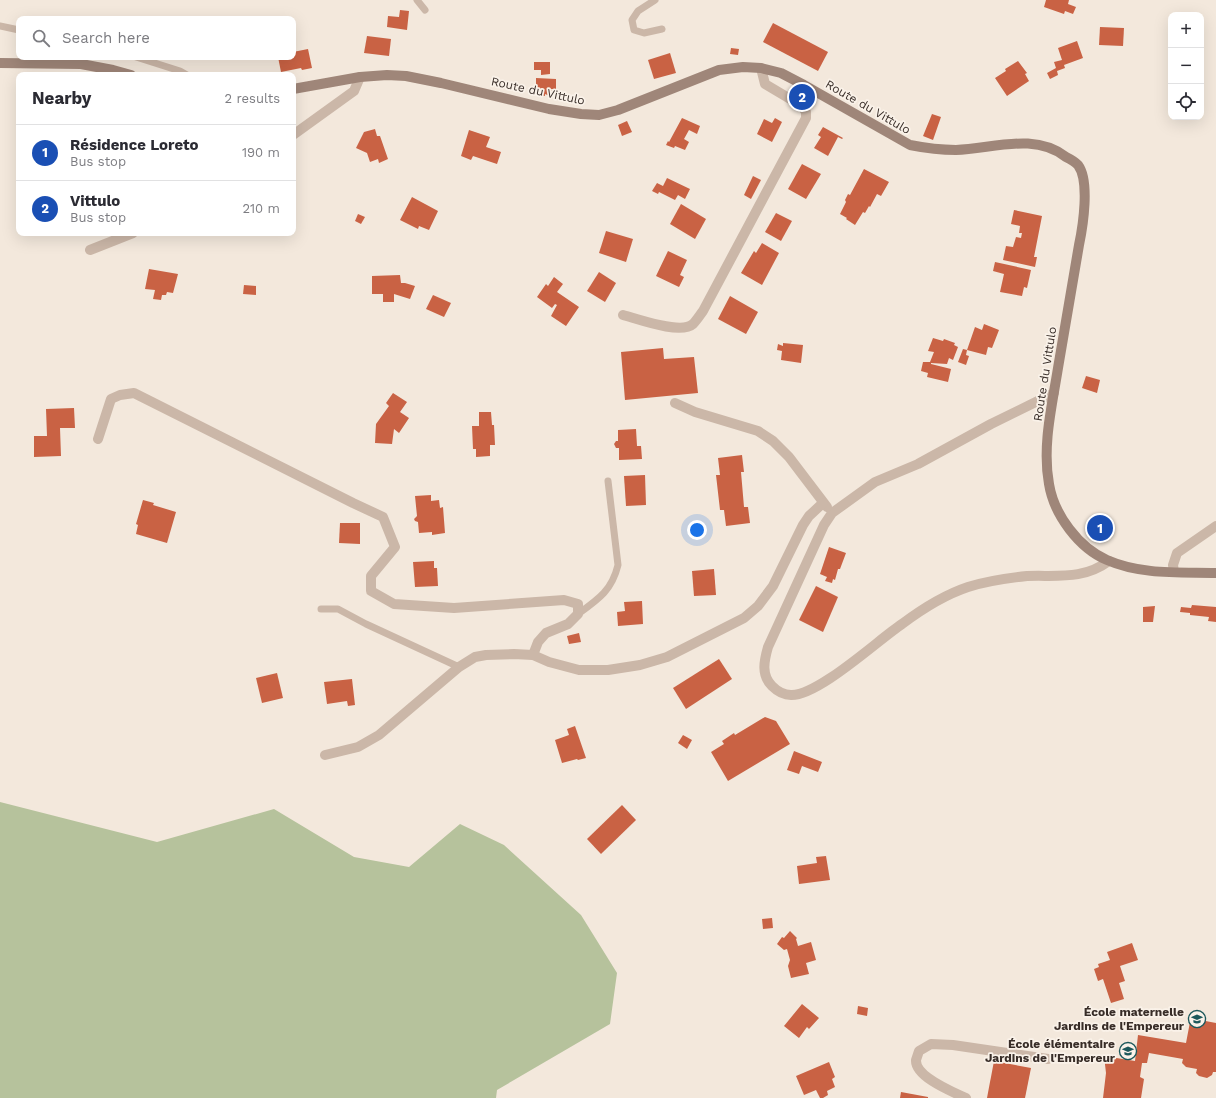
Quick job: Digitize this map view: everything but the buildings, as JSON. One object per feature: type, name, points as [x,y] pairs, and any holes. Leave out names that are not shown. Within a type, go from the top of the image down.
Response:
[{"type":"street","points":[[0,63],[81,64],[120,72]]},
{"type":"street","name":"Route du Vittulo","points":[[296,88],[360,77],[387,75],[406,76],[549,109],[581,114],[599,114],[618,110],[719,70],[743,67],[761,68],[781,73],[910,145],[922,148],[956,150],[1024,143],[1049,147],[1061,153],[1078,165],[1083,178],[1084,217],[1054,393],[1046,456],[1049,486],[1059,514],[1079,541],[1096,555],[1109,561],[1139,570],[1216,573]]},
{"type":"street","points":[[623,315],[667,328],[685,328],[693,325],[703,311],[806,118],[806,112],[802,106],[765,84],[761,68]]},
{"type":"street","points":[[296,133],[354,91],[360,77]]},
{"type":"street","points":[[90,250],[125,236]]},
{"type":"street","points":[[98,439],[111,399],[120,395],[134,393],[352,503],[383,517],[395,547],[371,576],[371,591],[394,604],[454,608],[564,600],[578,604],[578,614],[568,624],[546,633],[538,642],[534,655]]},
{"type":"street","points":[[1054,393],[991,424],[918,464],[875,482],[832,513],[824,525],[768,647],[764,662],[765,673],[769,683],[778,692],[792,695],[812,690],[838,673],[900,624],[931,604],[968,587],[992,581],[1026,576],[1084,574],[1102,566],[1109,561]]},
{"type":"street","points":[[675,403],[695,412],[758,431],[773,441],[789,457],[832,513]]},
{"type":"street","points":[[325,755],[358,748],[379,735],[459,667],[475,657],[514,654],[534,655],[548,662],[579,670],[608,670],[640,666],[667,657],[698,640],[722,630],[744,618],[758,606],[773,586],[806,520],[823,503]]},
{"type":"street","points":[[1174,572],[1173,565],[1177,553],[1216,526]]},
{"type":"street","points":[[966,1098],[934,1082],[920,1070],[916,1061],[919,1051],[931,1044],[953,1045],[1048,1059]]},
{"type":"lane","points":[[418,0],[425,10]]},
{"type":"lane","points":[[655,0],[638,12],[632,20],[634,30],[644,32],[662,29]]},
{"type":"lane","points":[[0,26],[16,29]]},
{"type":"lane","points":[[145,60],[182,72]]},
{"type":"lane","points":[[578,614],[598,600],[615,577],[618,565],[608,481]]},
{"type":"lane","points":[[321,609],[338,609],[366,624],[459,667]]},
{"type":"green space","points":[[0,802],[157,842],[274,809],[354,857],[409,867],[460,824],[504,845],[581,915],[617,973],[610,1024],[497,1090],[496,1098],[0,1098]]},
{"type":"place","name":"Vittulo","points":[[802,97]]},
{"type":"place","name":"Résidence Loreto","points":[[1100,528]]},
{"type":"place","name":"École maternelle Jardins de l'Empereur","points":[[1197,1019]]},
{"type":"place","name":"École élémentaire Jardins de l'Empereur","points":[[1128,1051]]}]
